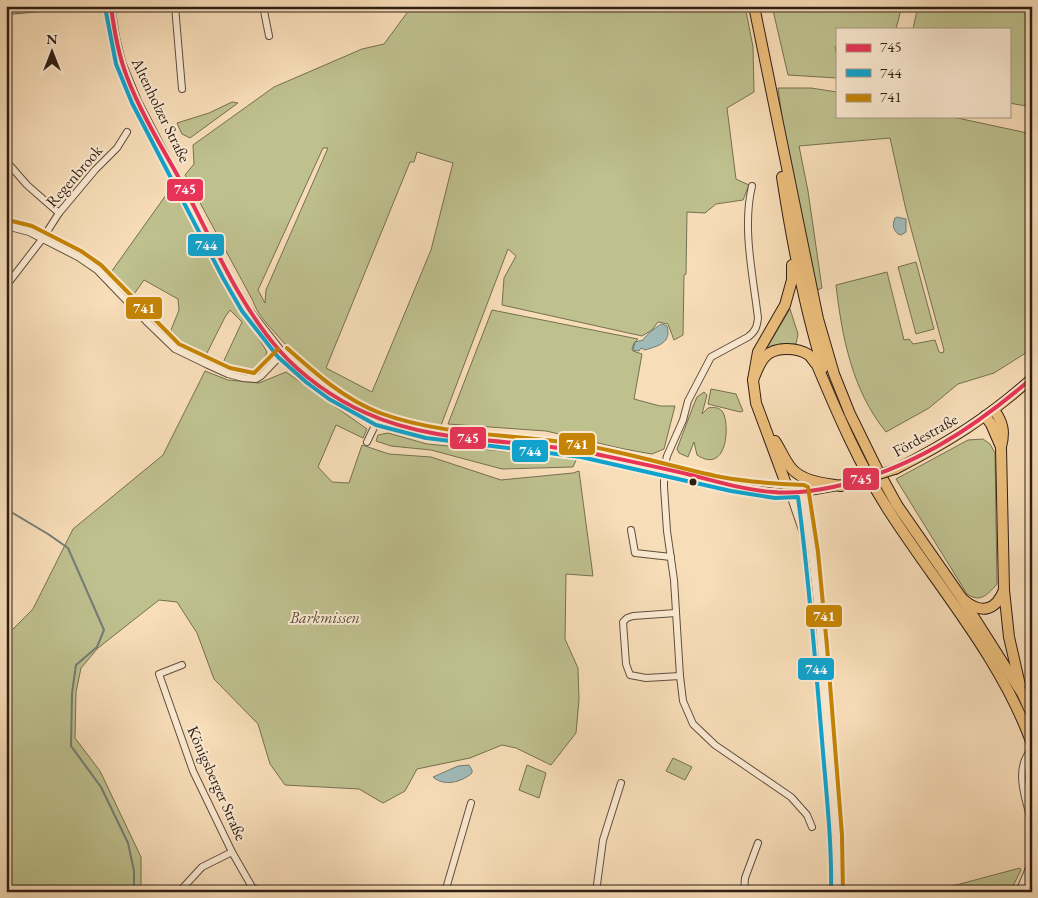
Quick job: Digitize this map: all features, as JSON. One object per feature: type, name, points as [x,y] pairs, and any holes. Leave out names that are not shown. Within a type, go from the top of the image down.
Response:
[{"type":"highway","points":[[754,6],[818,319],[834,374],[858,433],[887,488],[918,537],[961,597],[1022,693],[1032,716]]},
{"type":"highway","points":[[770,82],[792,239],[812,334],[825,375],[848,435]]},
{"type":"highway","points":[[788,492],[756,403],[752,380],[758,352],[785,305],[792,280],[792,239]]},
{"type":"highway","points":[[752,380],[764,358],[773,352],[785,349],[796,350],[809,355],[817,365],[848,435],[889,511],[993,665],[1009,693],[1031,745]]},
{"type":"highway","points":[[989,413],[1000,418],[1003,426],[1004,436],[1001,447],[1004,590],[1009,636],[1022,693]]},
{"type":"highway","points":[[763,421],[792,469],[805,478],[841,486]]},
{"type":"highway","points":[[788,492],[793,479],[792,469]]},
{"type":"highway","points":[[961,597],[974,607],[984,608],[994,606],[1004,590]]},
{"type":"main road","name":"Fördestraße","points":[[788,492],[841,486],[896,469],[967,430],[1032,378]]},
{"type":"street","points":[[6,11],[65,6]]},
{"type":"street","name":"Altenholzer Straße","points":[[111,6],[122,62],[138,101],[228,275],[247,307],[282,353],[333,394],[354,407],[378,418],[428,432],[582,451],[732,485],[775,492],[788,492]]},
{"type":"street","points":[[175,6],[182,89]]},
{"type":"street","points":[[263,6],[269,36]]},
{"type":"street","name":"Regenbrook","points":[[6,286],[59,214],[94,170],[117,148],[127,132]]},
{"type":"street","points":[[6,161],[27,185],[59,214]]},
{"type":"street","points":[[752,186],[748,204],[749,243],[758,318],[756,327],[754,333],[711,357],[688,401],[683,420],[667,456],[664,469],[680,676],[683,701],[693,724],[715,745],[791,797],[807,815],[812,827]]},
{"type":"street","points":[[6,226],[43,238],[97,270],[175,349],[206,364],[236,376],[256,379],[282,353]]},
{"type":"street","points":[[367,442],[378,418]]},
{"type":"street","points":[[803,491],[817,597],[835,830],[837,892]]},
{"type":"street","points":[[788,492],[804,536],[810,546]]},
{"type":"street","points":[[631,530],[635,553],[670,557]]},
{"type":"street","points":[[676,613],[633,616],[623,622],[626,664],[630,675],[636,678],[680,676]]},
{"type":"street","name":"Königsberger Straße","points":[[182,665],[159,674],[193,771],[232,852],[252,887],[260,892]]},
{"type":"street","points":[[1031,745],[1025,760],[1022,787],[1032,823]]},
{"type":"street","points":[[596,892],[603,840],[621,784]]},
{"type":"street","points":[[445,892],[471,803]]},
{"type":"street","points":[[744,892],[746,878],[758,844]]},
{"type":"street","points":[[179,892],[202,867],[232,852]]},
{"type":"street","points":[[1020,892],[1032,861]]},
{"type":"green space","points":[[412,6],[745,6],[753,47],[754,92],[727,108],[736,179],[749,185],[743,200],[716,204],[705,213],[687,212],[683,335],[674,340],[668,324],[658,322],[652,330],[642,336],[502,305],[504,278],[516,256],[508,249],[440,428],[390,415],[360,402],[321,377],[298,357],[257,310],[185,175],[194,164],[193,145],[274,87],[362,49],[384,44]],"holes":[[[323,148],[328,148],[266,290],[265,303],[258,290]],[[417,152],[453,163],[431,250],[372,392],[326,368],[410,162],[414,162]]]},
{"type":"green space","points":[[772,6],[902,6],[896,28],[836,28],[836,78],[788,75]]},
{"type":"green space","points":[[918,6],[1032,6],[1032,107],[1010,103],[1010,28],[913,28]]},
{"type":"green space","points":[[778,88],[811,88],[836,92],[836,118],[957,118],[1032,134],[1032,349],[994,373],[958,384],[929,408],[886,432],[874,416],[857,381],[845,343],[836,285],[887,272],[904,340],[909,339],[913,344],[935,340],[939,352],[943,353],[944,350],[906,210],[890,138],[799,146],[808,191],[822,288],[815,291],[786,146]]},
{"type":"green space","points":[[232,102],[238,103],[190,138],[182,134],[177,123],[209,113]]},
{"type":"green space","points":[[171,188],[267,352],[261,366],[255,373],[240,373],[221,367],[242,322],[230,310],[205,357],[187,349],[169,335],[179,310],[178,299],[144,280],[132,297],[109,275]]},
{"type":"green space","points":[[916,262],[934,329],[916,334],[898,267]]},
{"type":"green space","points":[[790,309],[798,334],[796,344],[780,344],[765,351]]},
{"type":"green space","points":[[492,310],[638,339],[632,349],[642,354],[634,399],[660,406],[675,406],[664,449],[652,454],[546,431],[448,424]]},
{"type":"green space","name":"Barkmissen","points":[[205,371],[228,380],[259,383],[286,372],[367,429],[363,438],[336,425],[318,467],[332,482],[349,483],[362,445],[389,454],[431,457],[501,480],[579,471],[593,576],[566,574],[565,639],[578,668],[579,700],[576,733],[551,765],[516,748],[502,745],[470,758],[417,769],[405,791],[383,803],[359,789],[285,785],[270,764],[258,724],[214,679],[197,633],[177,602],[159,600],[98,648],[81,668],[76,692],[75,738],[100,771],[141,857],[141,892],[6,892],[6,636],[33,609],[73,529],[163,455]]},
{"type":"green space","points":[[711,389],[736,394],[743,411],[740,412],[708,404]]},
{"type":"green space","points":[[704,392],[707,395],[702,414],[708,408],[714,407],[719,409],[725,416],[726,425],[726,434],[721,453],[716,458],[708,460],[697,455],[694,442],[688,457],[679,453],[677,449],[697,397]]},
{"type":"green space","points":[[388,433],[427,444],[577,458],[573,467],[502,469],[431,450],[391,446],[376,441],[378,435]]},
{"type":"green space","points":[[983,439],[990,444],[995,453],[997,584],[984,596],[976,598],[967,594],[896,479],[968,440]]},
{"type":"green space","points":[[673,758],[692,767],[685,780],[666,771]]},
{"type":"green space","points":[[527,765],[546,773],[539,798],[519,790]]},
{"type":"green space","points":[[1020,868],[1021,870],[1010,892],[930,892]]},
{"type":"water","points":[[897,217],[906,219],[906,232],[901,235],[896,232],[894,227],[894,220]]},
{"type":"water","points":[[662,324],[667,326],[668,332],[668,336],[663,343],[645,350],[641,348],[639,351],[633,350],[635,342],[643,340]]},
{"type":"water","points":[[469,765],[472,773],[458,781],[448,783],[433,777],[458,766]]},
{"type":"waterway","points":[[6,509],[68,548],[104,630],[97,647],[76,665],[72,693],[71,746],[101,787],[128,843],[134,871],[134,892]]},
{"type":"transit line","name":"745","points":[[111,6],[119,51],[133,91],[251,313],[279,350],[308,378],[330,394],[366,413],[420,431],[448,436],[563,448],[654,466],[742,488],[781,493],[826,488],[861,480],[888,470],[939,445],[963,430],[1010,397],[1032,378]]},
{"type":"transit line","name":"744","points":[[105,7],[116,64],[132,103],[223,278],[242,311],[278,357],[329,399],[376,425],[426,438],[581,457],[731,491],[775,498],[798,497],[809,588],[827,797],[831,854],[831,892]]},
{"type":"transit line","name":"741","points":[[8,220],[32,226],[81,251],[101,265],[179,344],[230,368],[254,373],[278,349]]},
{"type":"transit line","name":"741","points":[[287,348],[342,393],[380,413],[404,421],[453,430],[577,444],[721,477],[804,485],[808,487],[818,552],[827,646],[842,835],[843,892]]}]
